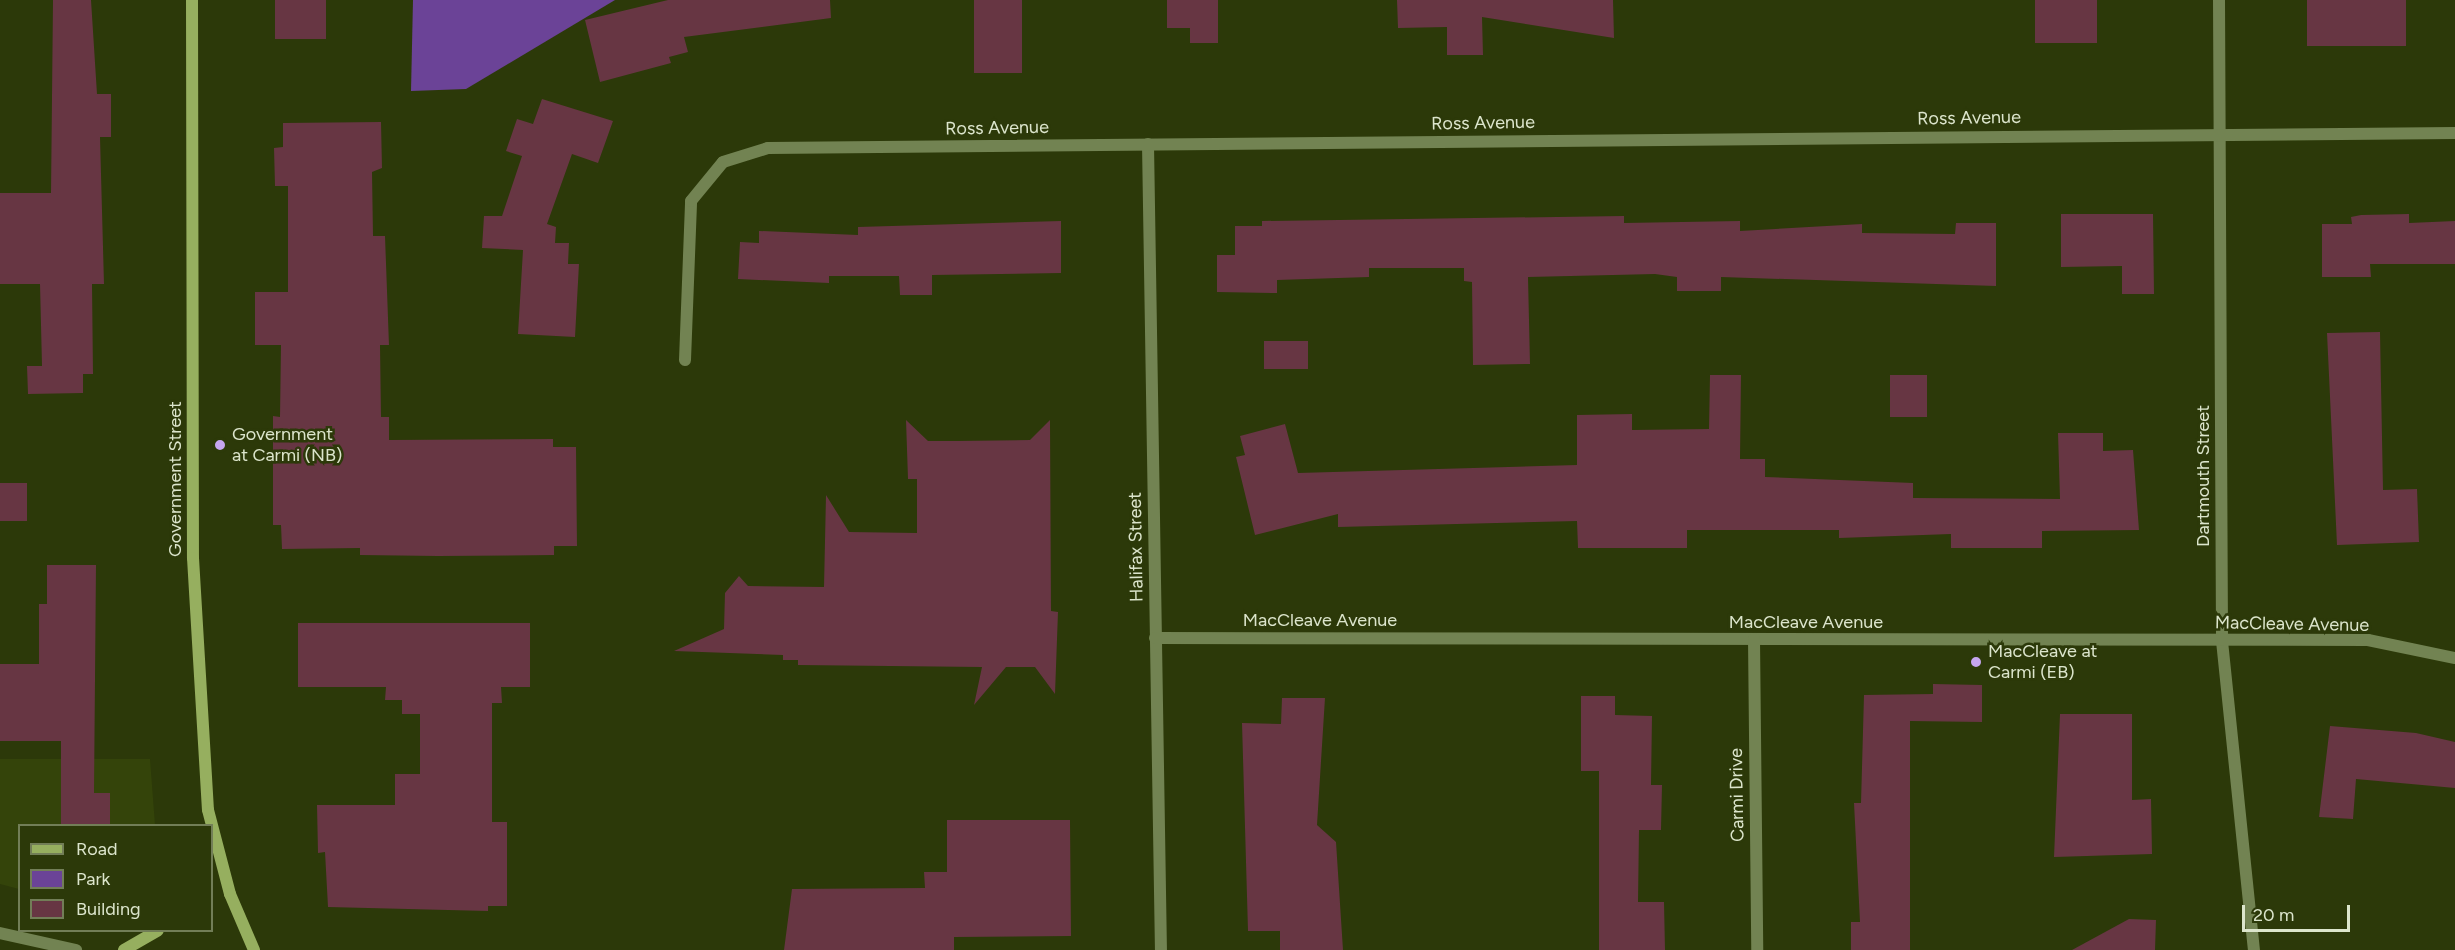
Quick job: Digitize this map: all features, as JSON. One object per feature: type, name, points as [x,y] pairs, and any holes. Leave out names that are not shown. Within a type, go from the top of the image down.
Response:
[{"type":"street","name":"Government Street","points":[[192,0],[193,558],[208,810],[212,824]]},
{"type":"street","name":"Dartmouth Street","points":[[2219,0],[2222,641],[2254,950]]},
{"type":"street","name":"Ross Avenue","points":[[685,360],[691,201],[723,162],[768,148],[2220,133],[2455,133]]},
{"type":"street","name":"Halifax Street","points":[[1148,144],[1161,950]]},
{"type":"street","name":"MacCleave Avenue","points":[[1155,638],[2368,640],[2455,658]]},
{"type":"street","name":"Carmi Drive","points":[[1754,639],[1756,950]]},
{"type":"street","points":[[204,824],[208,810]]},
{"type":"street","name":"Government Street","points":[[213,829],[230,894],[254,950]]},
{"type":"street","points":[[124,950],[155,932]]},
{"type":"street","points":[[0,933],[76,950]]},
{"type":"shaded area","points":[[0,759],[150,759],[155,824],[18,824],[18,889],[0,884]]},
{"type":"green space","points":[[413,0],[615,0],[466,89],[411,91]]},
{"type":"building","points":[[53,0],[91,0],[97,94],[111,94],[111,137],[100,137],[104,284],[92,284],[93,374],[83,374],[83,393],[28,394],[27,366],[42,366],[40,284],[0,284],[0,193],[51,193]]},
{"type":"building","points":[[275,0],[326,0],[326,39],[275,39]]},
{"type":"building","points":[[668,0],[830,0],[831,18],[684,37],[688,52],[669,57],[671,63],[600,82],[585,20]]},
{"type":"building","points":[[974,0],[1022,0],[1022,73],[974,73]]},
{"type":"building","points":[[1167,0],[1218,0],[1218,43],[1190,43],[1190,28],[1167,28]]},
{"type":"building","points":[[1397,0],[1613,0],[1614,38],[1482,17],[1483,55],[1447,55],[1447,27],[1398,28]]},
{"type":"building","points":[[2035,0],[2097,0],[2097,43],[2035,43]]},
{"type":"building","points":[[2307,0],[2406,0],[2406,46],[2307,46]]},
{"type":"building","points":[[542,99],[613,121],[598,163],[572,154],[547,224],[556,227],[555,243],[569,243],[568,264],[579,264],[575,337],[518,334],[523,250],[482,248],[484,216],[502,216],[522,156],[506,151],[517,119],[533,124]]},
{"type":"building","points":[[381,122],[382,168],[372,172],[373,236],[385,236],[389,345],[380,345],[381,417],[389,417],[389,440],[553,439],[553,447],[576,447],[577,546],[554,546],[554,555],[360,555],[360,548],[282,549],[281,525],[273,525],[273,416],[280,417],[281,345],[255,345],[255,292],[288,292],[288,186],[275,186],[274,148],[283,147],[283,123]]},
{"type":"building","points":[[2061,214],[2153,214],[2154,294],[2122,294],[2122,266],[2061,267]]},
{"type":"building","points":[[2409,214],[2409,223],[2455,221],[2455,264],[2370,264],[2371,277],[2322,277],[2322,224],[2352,224],[2351,217],[2361,215]]},
{"type":"building","points":[[1624,216],[1624,223],[1740,221],[1740,231],[1862,224],[1862,233],[1955,234],[1956,223],[1996,223],[1996,286],[1721,277],[1721,291],[1677,291],[1677,277],[1655,274],[1528,277],[1530,364],[1473,365],[1472,282],[1464,281],[1464,268],[1369,268],[1369,277],[1277,280],[1277,293],[1217,292],[1217,255],[1235,255],[1235,226],[1262,226],[1262,221]]},
{"type":"building","points":[[1061,221],[1061,273],[932,275],[932,295],[900,295],[899,276],[829,276],[829,283],[738,279],[740,242],[759,243],[759,231],[858,235],[858,227]]},
{"type":"building","points":[[2380,332],[2383,490],[2417,489],[2419,542],[2337,545],[2327,333]]},
{"type":"building","points":[[1264,341],[1308,341],[1308,369],[1264,369]]},
{"type":"building","points":[[1710,375],[1741,375],[1740,459],[1765,459],[1765,477],[1913,483],[1913,498],[2060,499],[2058,433],[2103,433],[2103,451],[2133,450],[2139,530],[2042,531],[2042,548],[1951,548],[1951,534],[1839,538],[1839,530],[1687,530],[1687,548],[1578,548],[1577,521],[1338,527],[1338,514],[1255,535],[1236,457],[1245,455],[1240,436],[1285,424],[1298,473],[1577,465],[1577,415],[1632,414],[1632,430],[1709,429]]},
{"type":"building","points":[[1890,375],[1927,375],[1927,417],[1890,417]]},
{"type":"building","points":[[906,420],[928,441],[957,441],[1030,440],[1050,420],[1051,611],[1058,612],[1055,694],[1035,667],[1006,667],[974,705],[982,667],[798,665],[798,660],[783,660],[783,655],[674,651],[724,629],[725,593],[739,576],[748,586],[824,587],[826,495],[849,532],[917,533],[917,479],[908,479]]},
{"type":"building","points":[[0,483],[27,483],[27,521],[0,521]]},
{"type":"building","points":[[47,565],[96,565],[94,793],[110,793],[110,824],[61,824],[61,741],[0,741],[0,664],[39,664],[39,604],[47,604]]},
{"type":"building","points":[[298,623],[530,623],[530,687],[501,687],[502,703],[492,703],[492,822],[507,822],[507,906],[488,906],[488,911],[328,907],[325,852],[318,853],[317,805],[395,805],[395,774],[420,774],[420,714],[402,714],[402,700],[385,700],[386,687],[298,687]]},
{"type":"building","points":[[1933,684],[1982,685],[1982,722],[1910,721],[1910,950],[1851,950],[1851,922],[1860,922],[1854,803],[1861,803],[1864,695],[1933,694]]},
{"type":"building","points":[[1581,696],[1615,696],[1615,715],[1652,716],[1651,785],[1662,785],[1661,830],[1639,830],[1638,902],[1664,902],[1665,950],[1599,950],[1599,771],[1581,771]]},
{"type":"building","points":[[1282,698],[1325,698],[1317,825],[1336,842],[1343,950],[1280,950],[1280,931],[1248,931],[1242,723],[1281,724]]},
{"type":"building","points":[[2060,714],[2132,714],[2132,800],[2151,799],[2152,854],[2054,857]]},
{"type":"building","points":[[2330,726],[2416,733],[2455,742],[2455,788],[2356,779],[2353,819],[2319,817]]},
{"type":"building","points":[[947,820],[1070,820],[1071,936],[954,937],[954,950],[784,950],[792,889],[925,888],[924,872],[947,872]]},
{"type":"building","points":[[2129,919],[2156,920],[2155,950],[2072,950]]},
{"type":"place","name":"Government at Carmi (NB)","points":[[220,445]]},
{"type":"place","name":"MacCleave at Carmi (EB)","points":[[1976,662]]}]
